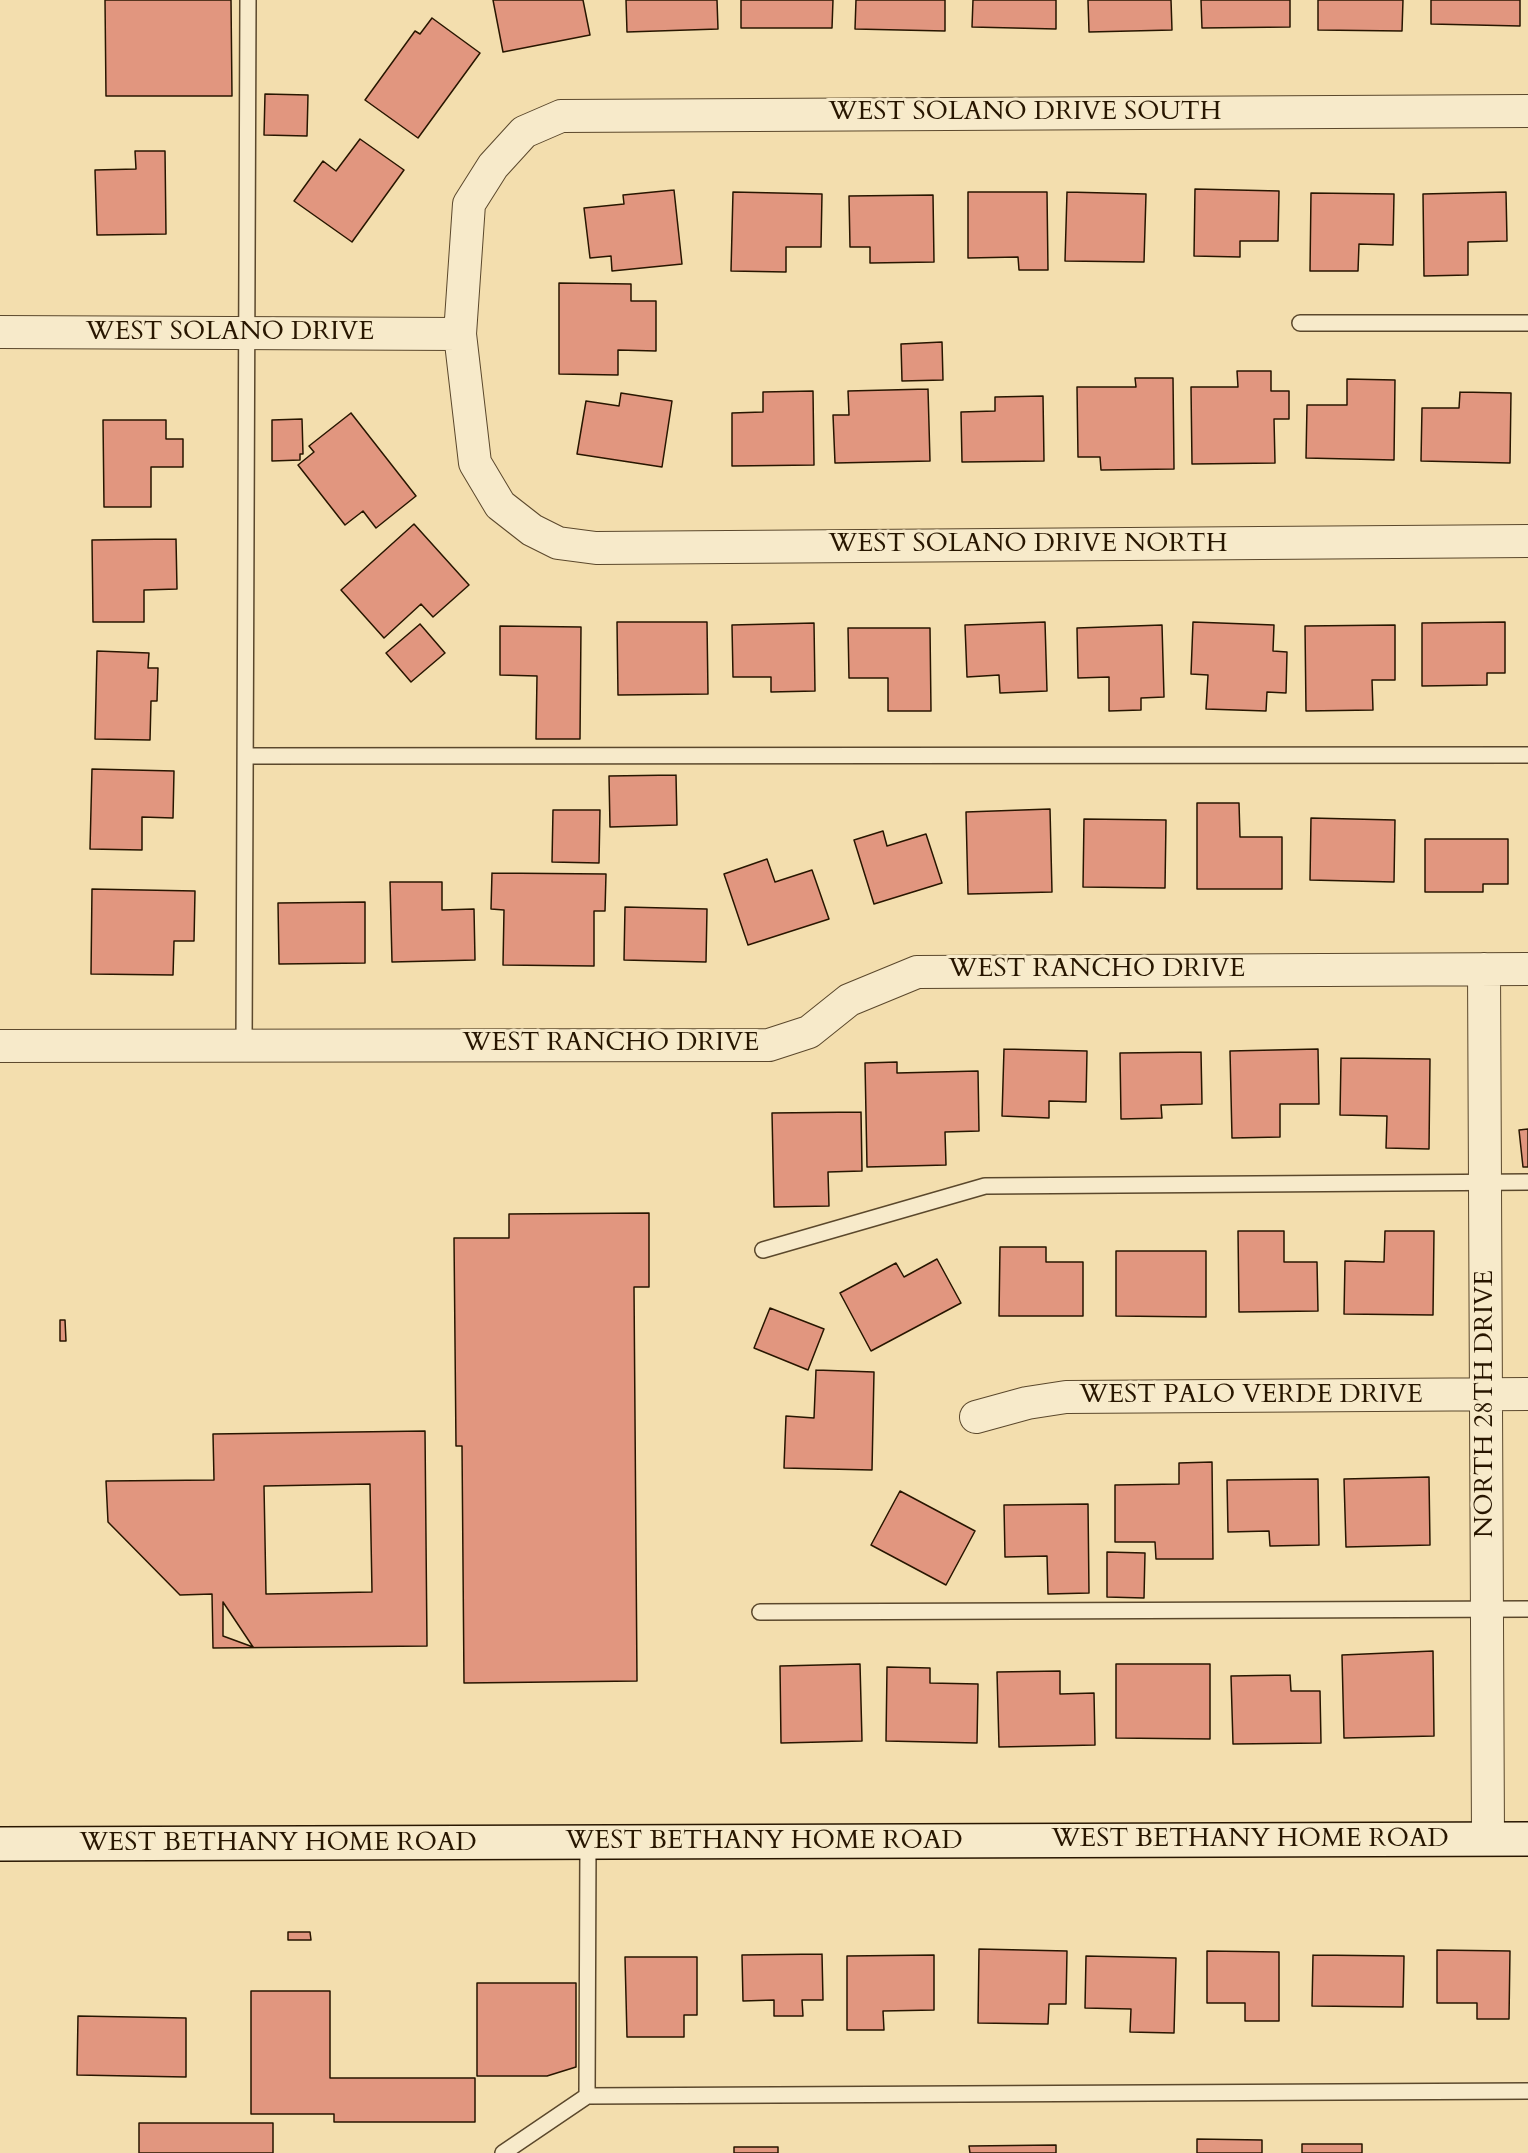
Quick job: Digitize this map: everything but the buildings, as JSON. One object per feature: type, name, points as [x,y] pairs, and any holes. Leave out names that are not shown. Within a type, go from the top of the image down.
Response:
[{"type":"main road","name":"WEST BETHANY HOME ROAD","points":[[0,1844],[1528,1839]]},
{"type":"street","name":"WEST SOLANO DRIVE SOUTH","points":[[524,132],[561,116],[600,114],[1528,111]]},
{"type":"street","name":"WEST SOLANO DRIVE NORTH","points":[[524,132],[493,166],[469,204],[460,333],[475,463],[500,505],[532,530],[558,543],[596,548],[1528,540]]},
{"type":"street","name":"WEST SOLANO DRIVE","points":[[0,332],[460,333]]},
{"type":"street","name":"NORTH 28TH DRIVE","points":[[1484,969],[1488,1839]]},
{"type":"street","name":"WEST RANCHO DRIVE","points":[[0,1046],[769,1045],[809,1032],[849,1000],[917,972],[1528,969]]},
{"type":"street","name":"WEST PALO VERDE DRIVE","points":[[976,1417],[1028,1403],[1066,1397],[1528,1394]]},
{"type":"lane","points":[[244,1045],[248,0]]},
{"type":"lane","points":[[1300,323],[1528,323]]},
{"type":"lane","points":[[246,756],[1528,755]]},
{"type":"lane","points":[[763,1250],[985,1186],[1528,1182]]},
{"type":"lane","points":[[760,1612],[1528,1609]]},
{"type":"lane","points":[[587,2096],[588,1843]]},
{"type":"lane","points":[[503,2153],[587,2096],[1528,2091]]}]
